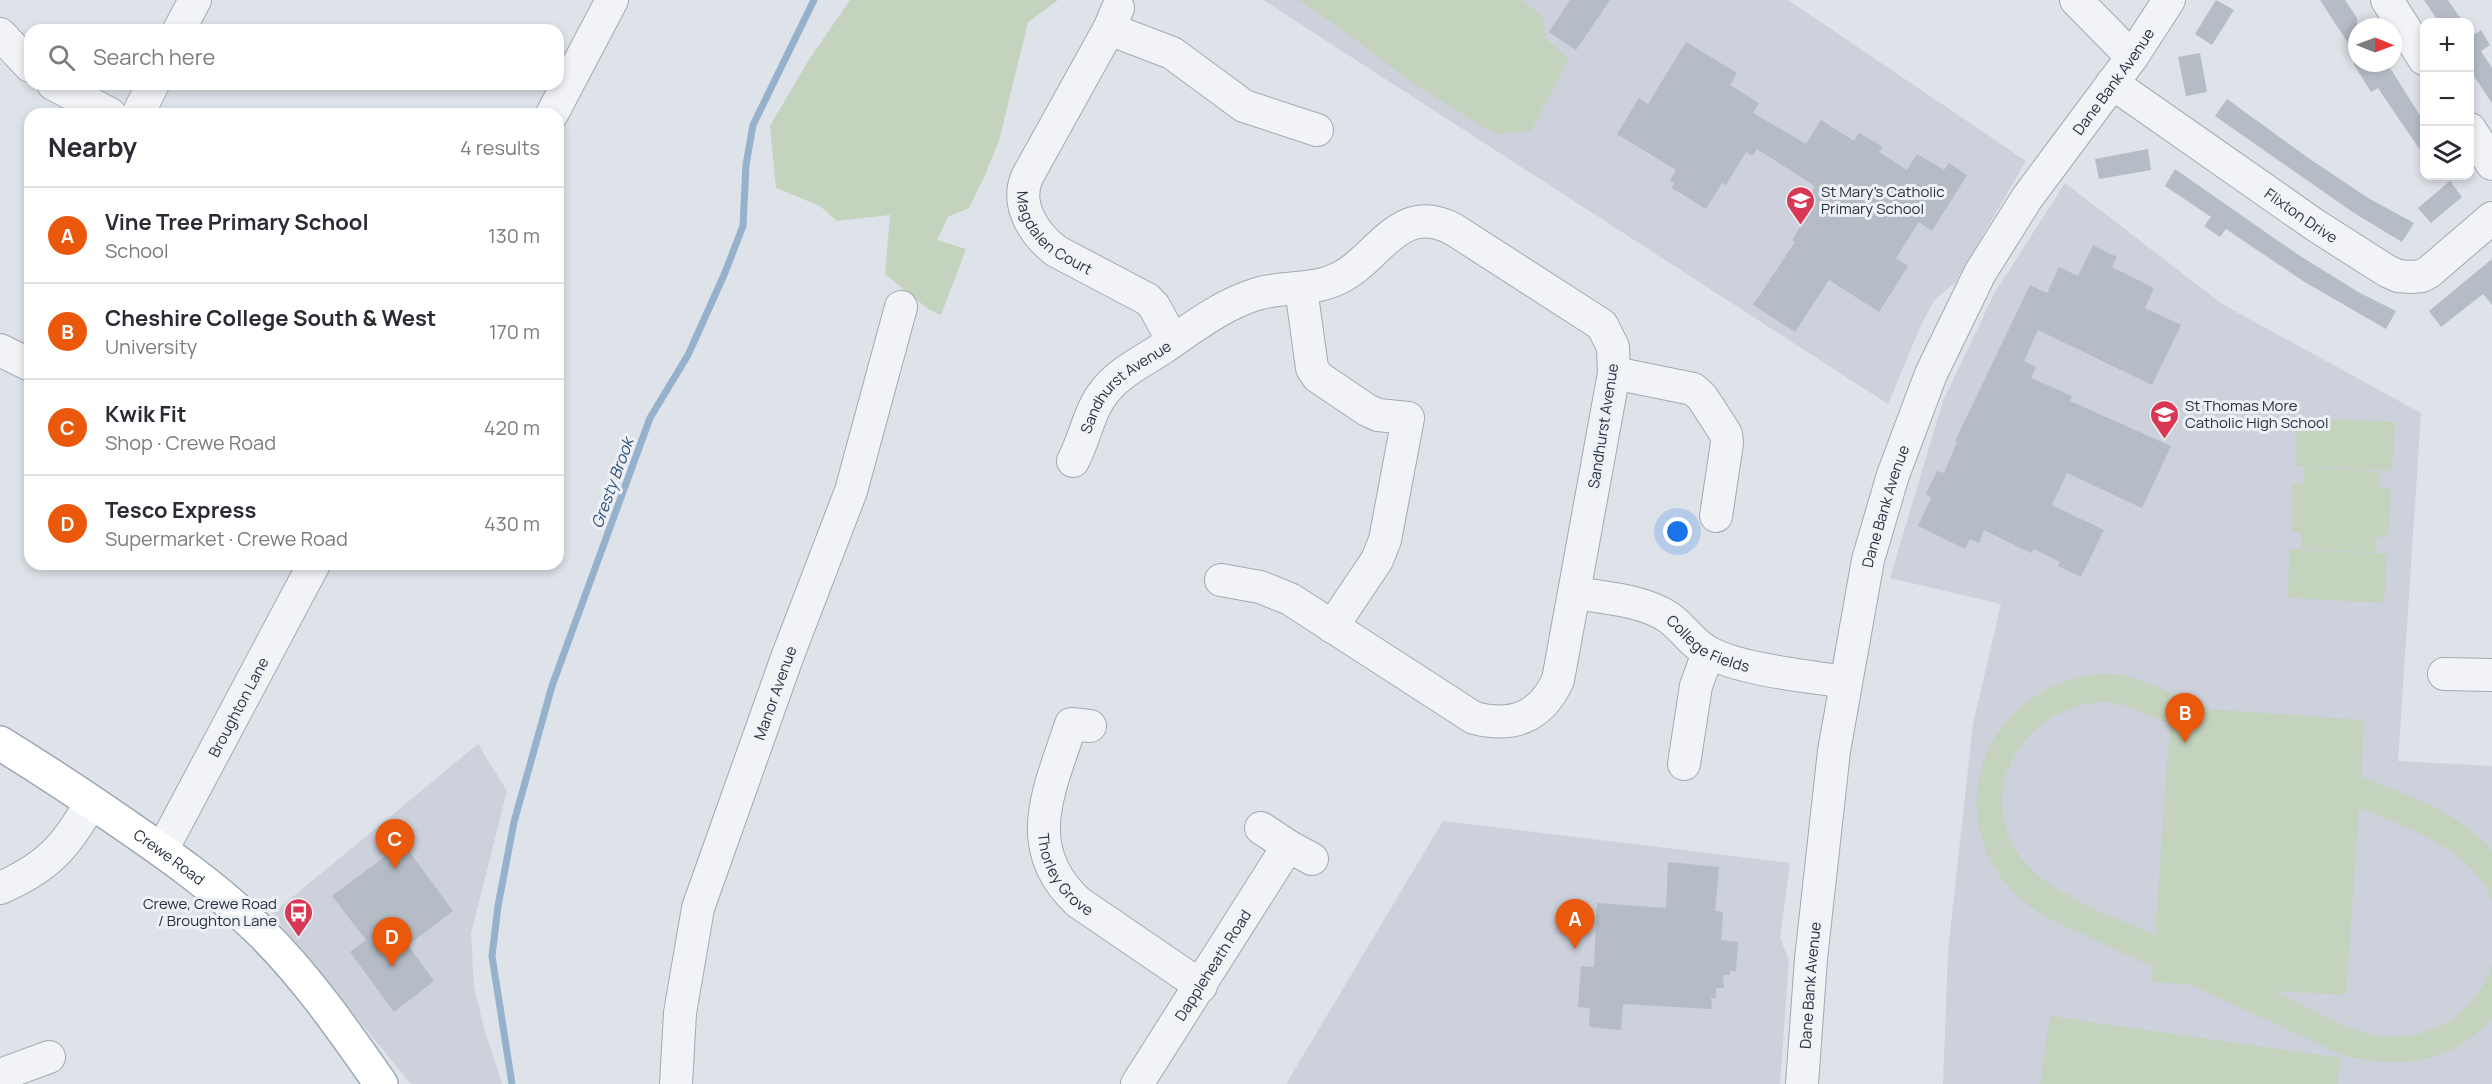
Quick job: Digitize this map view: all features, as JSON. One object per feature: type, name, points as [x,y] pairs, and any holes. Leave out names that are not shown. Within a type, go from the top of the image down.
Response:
[{"type":"main road","name":"Crewe Road","points":[[0,743],[162,850],[206,882],[261,932],[335,1020],[381,1084]]},
{"type":"street","points":[[182,24],[195,0]]},
{"type":"street","points":[[555,108],[612,0]]},
{"type":"street","points":[[2076,0],[2132,57]]},
{"type":"street","name":"Dane Bank Avenue","points":[[1802,1084],[1820,867],[1845,682],[1875,532],[1915,411],[1980,273],[2016,214],[2051,162],[2132,57],[2169,0]]},
{"type":"street","points":[[2386,0],[2420,53]]},
{"type":"street","name":"Magdalen Court","points":[[1173,340],[1154,306],[1147,299],[1056,251],[1043,241],[1036,232],[1022,197],[1027,177],[1113,19],[1172,53],[1244,106],[1317,130]]},
{"type":"street","points":[[0,34],[24,60]]},
{"type":"street","name":"Flixton Drive","points":[[2112,83],[2315,225],[2398,276],[2422,276],[2429,272],[2492,218]]},
{"type":"street","points":[[64,90],[99,108]]},
{"type":"street","points":[[141,108],[150,90]]},
{"type":"street","points":[[2474,137],[2492,164]]},
{"type":"street","name":"Sandhurst Avenue","points":[[1073,461],[1083,442],[1097,403],[1120,375],[1173,340],[1246,297],[1273,290],[1329,283],[1347,274],[1387,237],[1406,226],[1425,222],[1444,224],[1602,325],[1613,347],[1614,373],[1558,680],[1552,694],[1540,708],[1526,717],[1500,723],[1474,718],[1277,593],[1221,580]]},
{"type":"street","points":[[1301,288],[1312,368],[1318,378],[1378,415],[1414,407],[1385,540],[1377,560],[1332,627]]},
{"type":"street","name":"Manor Avenue","points":[[676,1084],[680,1013],[698,908],[788,655],[851,491],[901,307]]},
{"type":"street","points":[[0,350],[24,362]]},
{"type":"street","points":[[1614,373],[1693,389],[1702,397],[1726,434],[1727,443],[1716,516]]},
{"type":"street","name":"Broughton Lane","points":[[162,850],[311,570]]},
{"type":"street","name":"College Fields","points":[[1575,593],[1641,605],[1658,611],[1671,619],[1708,653],[1733,663],[1845,682]]},
{"type":"street","points":[[1684,764],[1696,686],[1708,653]]},
{"type":"street","points":[[2444,674],[2492,675]]},
{"type":"street","name":"Thorley Grove","points":[[1072,722],[1046,801],[1043,818],[1046,854],[1051,869],[1066,891],[1078,902],[1201,986]]},
{"type":"street","points":[[0,888],[42,867],[74,834],[90,802]]},
{"type":"street","name":"Dappleheath Road","points":[[1137,1084],[1201,986],[1300,852],[1261,828]]},
{"type":"street","points":[[0,1075],[49,1057]]},
{"type":"shaded area","name":"St Mary's Catholic Primary School","points":[[1263,0],[1788,0],[2026,161],[1955,283],[1935,299],[1921,325],[1888,404]]},
{"type":"shaded area","points":[[2065,183],[2222,304],[2421,413],[2398,761],[2492,766],[2492,1084],[1943,1084],[1948,951],[1973,724],[2001,604],[1890,578],[1943,401],[1994,294]]},
{"type":"shaded area","points":[[478,744],[507,791],[471,934],[474,987],[502,1084],[411,1084],[272,914]]},
{"type":"shaded area","points":[[1443,821],[1790,863],[1780,938],[1789,960],[1780,1084],[1286,1084]]},
{"type":"green space","points":[[850,0],[1058,0],[1028,22],[999,141],[985,175],[969,208],[948,217],[937,240],[966,249],[941,315],[928,309],[885,274],[890,215],[837,221],[820,206],[776,188],[770,126],[808,61]]},
{"type":"green space","points":[[1299,0],[1521,0],[1544,18],[1545,38],[1569,59],[1531,131],[1495,134],[1415,85]]},
{"type":"green space","points":[[2297,417],[2395,422],[2392,471],[2295,466]]},
{"type":"green space","points":[[2304,467],[2380,472],[2379,488],[2391,489],[2388,537],[2377,537],[2376,553],[2301,548],[2301,533],[2291,532],[2293,483],[2303,484]]},
{"type":"green space","points":[[2290,549],[2387,554],[2384,603],[2287,598]]},
{"type":"green space","points":[[2100,674],[2123,675],[2210,709],[2364,720],[2361,776],[2431,806],[2464,825],[2479,837],[2492,851],[2492,901],[2482,882],[2469,866],[2453,853],[2417,832],[2359,808],[2346,995],[2275,991],[2356,1030],[2377,1036],[2404,1036],[2434,1028],[2459,1014],[2478,992],[2492,965],[2492,1019],[2459,1046],[2423,1060],[2384,1062],[2363,1060],[2342,1055],[2191,985],[2152,982],[2153,967],[2050,919],[2012,890],[1988,855],[1977,816],[1979,777],[1993,740],[2019,709],[2054,686]],"holes":[[[2108,702],[2124,705],[2170,724],[2155,935],[2072,898],[2042,879],[2031,869],[2012,843],[2003,815],[2003,787],[2012,761],[2027,738],[2049,719],[2076,707]]]},
{"type":"green space","points":[[2050,1016],[2341,1058],[2337,1084],[2040,1084]]},
{"type":"building","points":[[1570,0],[1610,0],[1576,50],[1549,32]]},
{"type":"building","points":[[2216,0],[2234,10],[2212,45],[2195,34]]},
{"type":"building","points":[[2320,0],[2345,0],[2357,18],[2348,18],[2348,43]]},
{"type":"building","points":[[2424,0],[2448,0],[2460,18],[2436,18]]},
{"type":"building","points":[[2481,30],[2490,45],[2481,51],[2492,68],[2492,103],[2474,76],[2474,35]]},
{"type":"building","points":[[1686,42],[1737,73],[1730,85],[1759,103],[1753,113],[1806,144],[1821,120],[1854,141],[1859,133],[1883,147],[1879,152],[1907,170],[1917,154],[1944,170],[1949,163],[1967,175],[1932,231],[1919,222],[1896,258],[1908,266],[1879,312],[1829,280],[1795,332],[1753,305],[1795,242],[1792,240],[1812,207],[1805,203],[1815,186],[1757,149],[1752,156],[1746,152],[1726,185],[1722,183],[1706,209],[1672,188],[1674,183],[1670,180],[1676,170],[1617,134],[1639,98],[1648,104]]},
{"type":"building","points":[[2200,53],[2207,92],[2186,96],[2178,57]]},
{"type":"building","points":[[2359,72],[2393,72],[2420,116],[2420,150],[2378,88],[2371,92]]},
{"type":"building","points":[[2227,99],[2368,198],[2414,223],[2402,242],[2354,213],[2215,116]]},
{"type":"building","points":[[2148,149],[2151,170],[2099,179],[2095,159]]},
{"type":"building","points":[[2175,169],[2300,256],[2360,293],[2396,311],[2386,329],[2303,281],[2226,229],[2220,237],[2204,226],[2211,217],[2165,186]]},
{"type":"building","points":[[2450,181],[2462,197],[2431,223],[2418,208]]},
{"type":"building","points":[[2093,245],[2117,257],[2112,267],[2154,288],[2145,308],[2181,325],[2152,385],[2038,330],[2024,361],[2036,367],[2031,378],[2072,396],[2070,401],[2171,446],[2142,508],[2067,473],[2052,505],[2104,530],[2081,577],[2058,566],[2060,562],[2034,549],[2031,553],[1984,530],[1979,543],[1970,539],[1965,549],[1918,526],[1931,498],[1926,494],[1937,471],[1944,473],[1957,442],[1955,441],[2030,285],[2047,293],[2059,267],[2078,276]]},
{"type":"building","points":[[2492,259],[2492,305],[2483,294],[2441,327],[2429,311]]},
{"type":"building","points":[[403,843],[453,911],[408,945],[434,981],[394,1012],[350,952],[366,940],[332,896]]},
{"type":"building","points":[[1668,862],[1719,867],[1715,911],[1723,912],[1721,940],[1738,942],[1736,971],[1730,971],[1730,975],[1723,975],[1724,988],[1716,988],[1716,999],[1711,998],[1712,1009],[1623,1004],[1621,1030],[1589,1027],[1590,1008],[1578,1007],[1581,966],[1594,967],[1597,903],[1666,908]]},
{"type":"waterway","name":"Gresty Brook","points":[[512,1084],[492,956],[498,906],[514,822],[552,686],[650,418],[688,355],[743,226],[746,165],[753,125],[814,0]]},
{"type":"place","name":"St Mary's Catholic Primary School","points":[[1800,226]]},
{"type":"place","name":"St Thomas More Catholic High School","points":[[2164,440]]},
{"type":"place","name":"Cheshire College South & West","points":[[2185,743]]},
{"type":"place","name":"Kwik Fit","points":[[395,869]]},
{"type":"place","name":"Crewe, Crewe Road / Broughton Lane","points":[[298,938]]},
{"type":"place","name":"Vine Tree Primary School","points":[[1575,949]]},
{"type":"place","name":"Tesco Express","points":[[392,967]]}]
